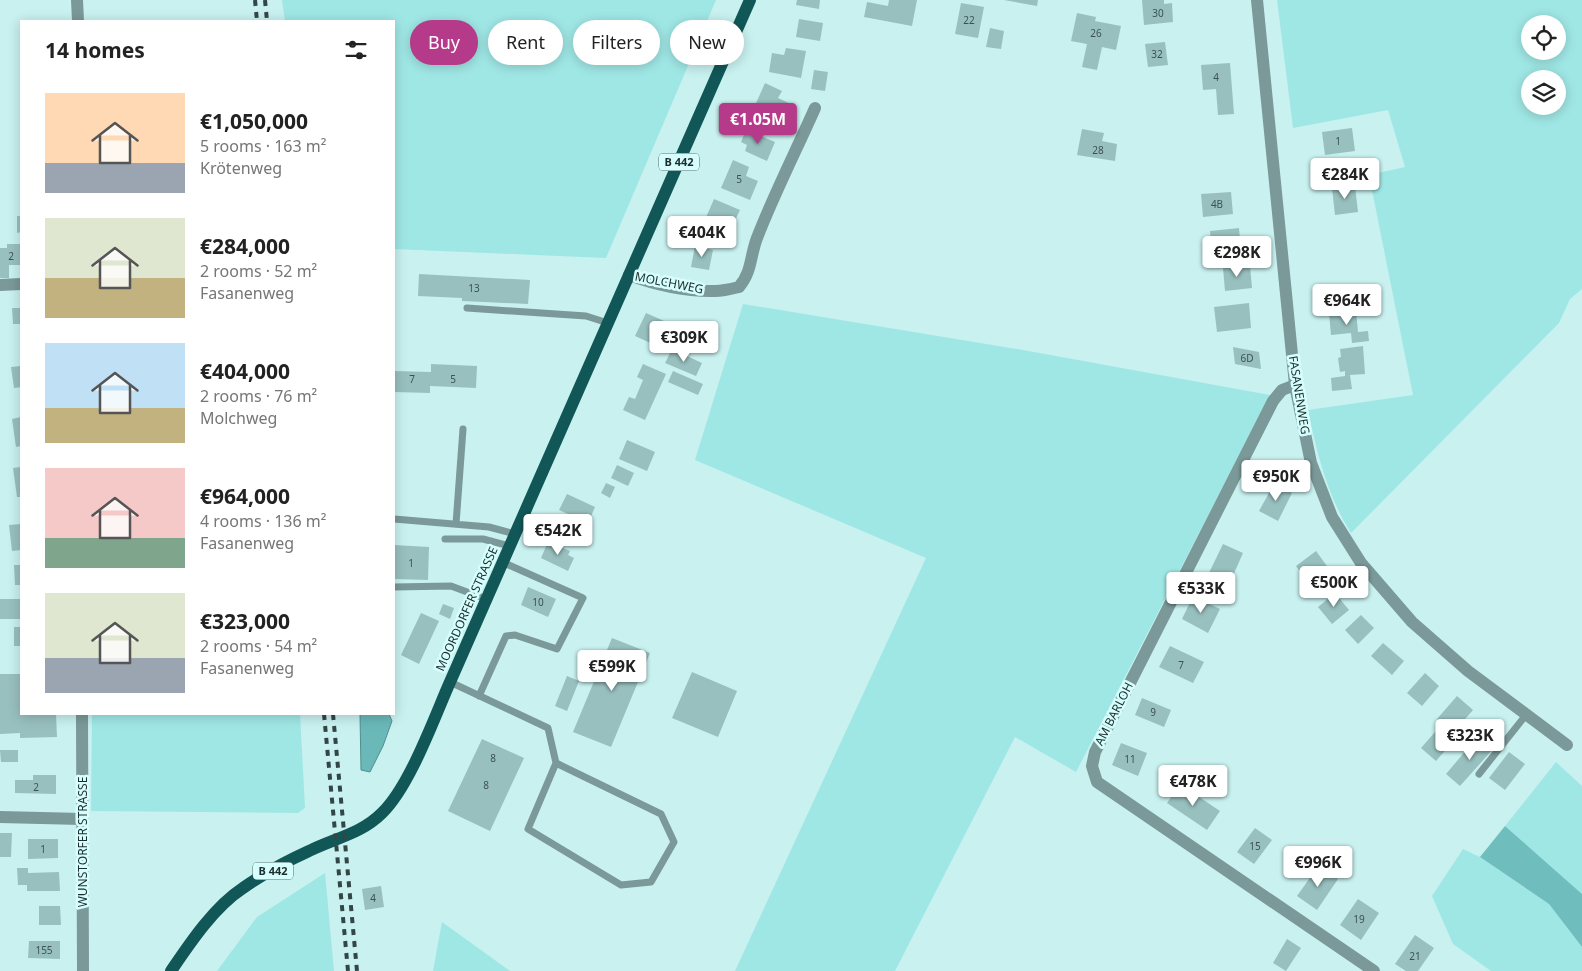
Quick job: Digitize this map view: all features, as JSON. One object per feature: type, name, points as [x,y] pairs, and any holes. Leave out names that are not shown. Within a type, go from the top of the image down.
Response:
[{"type":"main road","name":"MOORDORFER STRASSE","points":[[171,971],[214,914],[242,888],[308,851],[356,832],[370,824],[384,812],[408,774],[750,0]]},
{"type":"street","points":[[77,0],[78,20]]},
{"type":"street","name":"FASANENWEG","points":[[1258,0],[1295,385],[1311,463],[1332,517],[1361,563],[1412,622],[1468,671],[1567,745]]},
{"type":"street","name":"MOLCHWEG","points":[[629,275],[642,280],[682,288],[715,291],[739,287],[748,273],[756,240],[815,108]]},
{"type":"street","points":[[0,284],[20,284]]},
{"type":"street","name":"AM BARLOH","points":[[1295,385],[1282,390],[1273,401],[1095,752],[1092,766],[1097,782],[1374,971]]},
{"type":"street","name":"WUNSTORFER STRASSE","points":[[82,715],[83,971]]},
{"type":"street","points":[[0,817],[82,819]]},
{"type":"lane","points":[[467,308],[586,316],[608,323]]},
{"type":"lane","points":[[456,524],[463,429]]},
{"type":"lane","points":[[395,519],[489,527],[512,540]]},
{"type":"lane","points":[[445,539],[512,540]]},
{"type":"lane","points":[[479,696],[506,636],[515,635],[558,649],[583,598],[502,562]]},
{"type":"lane","points":[[395,587],[452,586],[486,599]]},
{"type":"lane","points":[[450,682],[548,728],[556,763],[528,829],[620,885],[651,882],[674,842],[661,814],[556,763]]},
{"type":"lane","points":[[1478,774],[1526,715]]},
{"type":"shaded area","points":[[282,0],[716,0],[707,20],[670,20],[670,65],[688,65],[606,258],[395,249],[395,20],[285,20]]},
{"type":"shaded area","points":[[1277,0],[1582,0],[1582,289],[1570,299],[1559,323],[1351,533],[1329,489],[1319,458],[1308,410],[1413,395],[1369,175],[1405,167],[1388,110],[1293,128]]},
{"type":"shaded area","points":[[743,304],[1023,350],[1270,395],[1076,772],[1015,737],[895,971],[735,971],[926,558],[695,460]]},
{"type":"shaded area","points":[[92,715],[300,715],[305,808],[298,813],[91,811]]},
{"type":"shaded area","points":[[360,715],[389,715],[392,721],[383,746],[370,772],[361,770]]},
{"type":"shaded area","points":[[1556,762],[1582,786],[1582,894],[1505,826]]},
{"type":"shaded area","points":[[1505,826],[1582,894],[1582,947],[1549,904],[1480,857]]},
{"type":"shaded area","points":[[1463,849],[1480,857],[1549,904],[1582,947],[1582,971],[1491,971],[1453,944],[1432,896]]},
{"type":"shaded area","points":[[325,873],[334,971],[217,971],[257,917]]},
{"type":"shaded area","points":[[442,922],[510,971],[433,971]]},
{"type":"building","points":[[797,0],[820,0],[819,9],[796,5]]},
{"type":"building","points":[[889,0],[917,0],[912,26],[864,17],[867,2],[888,6]]},
{"type":"building","points":[[1004,0],[1038,0],[1037,6]]},
{"type":"building","points":[[1142,0],[1164,0],[1164,4],[1172,3],[1173,22],[1144,25]]},
{"type":"building","points":[[961,3],[984,7],[978,38],[955,34]]},
{"type":"building","points":[[1077,13],[1096,17],[1095,21],[1121,26],[1116,50],[1102,47],[1097,70],[1082,67],[1087,44],[1071,41]]},
{"type":"building","points":[[799,19],[823,23],[820,41],[796,37]]},
{"type":"building","points":[[990,28],[1004,31],[1001,49],[986,47]]},
{"type":"building","points":[[1165,42],[1168,65],[1148,67],[1145,44]]},
{"type":"building","points":[[786,48],[806,51],[801,78],[769,72],[772,53],[784,55]]},
{"type":"building","points":[[1230,63],[1234,114],[1218,115],[1216,89],[1203,90],[1201,65]]},
{"type":"building","points":[[814,70],[828,72],[825,91],[811,89]]},
{"type":"building","points":[[765,83],[782,91],[778,98],[791,104],[783,123],[753,110]]},
{"type":"building","points":[[1352,128],[1355,151],[1325,155],[1322,132]]},
{"type":"building","points":[[1082,129],[1104,133],[1102,141],[1117,144],[1115,161],[1077,155]]},
{"type":"building","points":[[746,130],[775,142],[767,161],[745,151],[747,145],[741,142]]},
{"type":"building","points":[[733,160],[749,167],[746,176],[758,181],[750,200],[721,188]]},
{"type":"building","points":[[1355,186],[1358,212],[1335,215],[1332,188]]},
{"type":"building","points":[[1231,192],[1233,214],[1203,217],[1201,194]]},
{"type":"building","points":[[714,199],[740,210],[729,233],[704,222]]},
{"type":"building","points":[[17,216],[20,216],[20,232],[17,233]]},
{"type":"building","points":[[1239,228],[1241,252],[1212,254],[1210,231]]},
{"type":"building","points":[[7,244],[20,244],[20,265],[9,265],[9,278],[0,278],[0,248],[7,248]]},
{"type":"building","points":[[695,246],[713,250],[709,270],[691,267]]},
{"type":"building","points":[[1250,266],[1252,288],[1225,291],[1223,268]]},
{"type":"building","points":[[419,274],[530,280],[528,304],[462,301],[462,298],[418,296]]},
{"type":"building","points":[[1249,303],[1251,328],[1217,332],[1214,307]]},
{"type":"building","points":[[12,308],[20,308],[20,324],[13,324]]},
{"type":"building","points":[[1356,310],[1358,332],[1368,331],[1369,341],[1352,343],[1351,333],[1331,335],[1329,313]]},
{"type":"building","points":[[646,313],[664,321],[657,336],[670,342],[666,350],[635,336]]},
{"type":"building","points":[[1363,346],[1365,374],[1350,375],[1352,389],[1332,391],[1331,378],[1345,376],[1345,371],[1340,372],[1338,358],[1341,357],[1340,349]]},
{"type":"building","points":[[1233,347],[1259,352],[1261,369],[1235,364]]},
{"type":"building","points":[[672,349],[702,363],[696,376],[665,363]]},
{"type":"building","points":[[431,364],[477,366],[476,388],[430,386],[430,393],[395,392],[395,371],[431,372]]},
{"type":"building","points":[[643,364],[666,374],[645,420],[623,410],[629,397],[635,399],[643,380],[637,377]]},
{"type":"building","points":[[20,366],[20,387],[14,388],[11,367]]},
{"type":"building","points":[[673,371],[703,384],[698,395],[668,382]]},
{"type":"building","points":[[20,417],[20,446],[16,447],[12,419]]},
{"type":"building","points":[[627,440],[655,452],[647,471],[619,459]]},
{"type":"building","points":[[617,465],[634,473],[628,486],[611,478]]},
{"type":"building","points":[[20,467],[20,497],[17,497],[13,468]]},
{"type":"building","points":[[606,483],[615,487],[610,498],[601,493]]},
{"type":"building","points":[[1274,484],[1292,493],[1278,521],[1259,511]]},
{"type":"building","points":[[567,494],[595,507],[588,523],[559,510]]},
{"type":"building","points":[[20,524],[20,550],[12,551],[9,525]]},
{"type":"building","points":[[548,542],[570,551],[568,555],[574,558],[568,571],[541,558]]},
{"type":"building","points":[[1223,544],[1243,553],[1228,587],[1207,577]]},
{"type":"building","points":[[395,545],[429,547],[428,580],[395,579]]},
{"type":"building","points":[[1316,551],[1332,573],[1312,588],[1296,566]]},
{"type":"building","points":[[14,565],[20,565],[20,585],[15,585]]},
{"type":"building","points":[[528,587],[556,599],[548,617],[521,605]]},
{"type":"building","points":[[1335,593],[1349,610],[1332,624],[1318,607]]},
{"type":"building","points":[[1193,596],[1220,609],[1208,633],[1182,619]]},
{"type":"building","points":[[0,599],[20,599],[20,619],[0,619]]},
{"type":"building","points":[[443,604],[454,608],[450,619],[439,614]]},
{"type":"building","points":[[421,613],[439,621],[419,664],[401,655]]},
{"type":"building","points":[[1361,615],[1374,628],[1358,644],[1345,630]]},
{"type":"building","points":[[14,627],[20,627],[20,646],[14,646]]},
{"type":"building","points":[[612,638],[650,653],[611,747],[573,732]]},
{"type":"building","points":[[1383,643],[1404,661],[1392,675],[1371,656]]},
{"type":"building","points":[[1170,646],[1204,662],[1193,683],[1159,667]]},
{"type":"building","points":[[692,672],[737,691],[718,737],[672,718]]},
{"type":"building","points":[[1425,673],[1439,686],[1422,706],[1407,693]]},
{"type":"building","points":[[0,674],[20,674],[20,715],[56,715],[57,737],[20,738],[20,733],[0,734]]},
{"type":"building","points":[[567,676],[579,681],[567,711],[555,706]]},
{"type":"building","points":[[1457,696],[1473,710],[1453,733],[1457,737],[1436,761],[1421,748],[1442,724],[1437,719]]},
{"type":"building","points":[[1142,698],[1171,710],[1164,727],[1135,715]]},
{"type":"building","points":[[1479,735],[1494,748],[1460,786],[1446,774]]},
{"type":"building","points":[[482,739],[524,758],[490,831],[448,811]]},
{"type":"building","points":[[1121,743],[1147,753],[1138,776],[1112,765]]},
{"type":"building","points":[[0,750],[18,750],[18,762],[1,762]]},
{"type":"building","points":[[1509,752],[1525,764],[1505,790],[1489,778]]},
{"type":"building","points":[[33,775],[56,775],[56,794],[15,793],[15,780],[33,780]]},
{"type":"building","points":[[1180,784],[1220,811],[1207,830],[1167,803]]},
{"type":"building","points":[[1255,828],[1272,840],[1254,864],[1237,852]]},
{"type":"building","points":[[0,833],[12,833],[11,857],[0,857]]},
{"type":"building","points":[[28,839],[58,839],[58,858],[28,859]]},
{"type":"building","points":[[1319,865],[1338,879],[1317,910],[1297,896]]},
{"type":"building","points":[[17,868],[28,868],[28,873],[59,872],[60,891],[27,891],[27,885],[18,885]]},
{"type":"building","points":[[381,886],[384,907],[365,910],[362,889]]},
{"type":"building","points":[[1358,899],[1379,913],[1361,940],[1340,925]]},
{"type":"building","points":[[39,906],[60,906],[61,925],[39,925]]},
{"type":"building","points":[[1415,935],[1434,948],[1418,971],[1406,971],[1395,964]]},
{"type":"building","points":[[1287,939],[1301,948],[1286,971],[1273,963]]},
{"type":"building","points":[[29,941],[60,941],[60,959],[28,958]]},
{"type":"railway","points":[[255,0],[257,20]]},
{"type":"railway","points":[[265,0],[267,20]]},
{"type":"railway","points":[[324,715],[348,971]]},
{"type":"railway","points":[[333,715],[357,971]]}]
